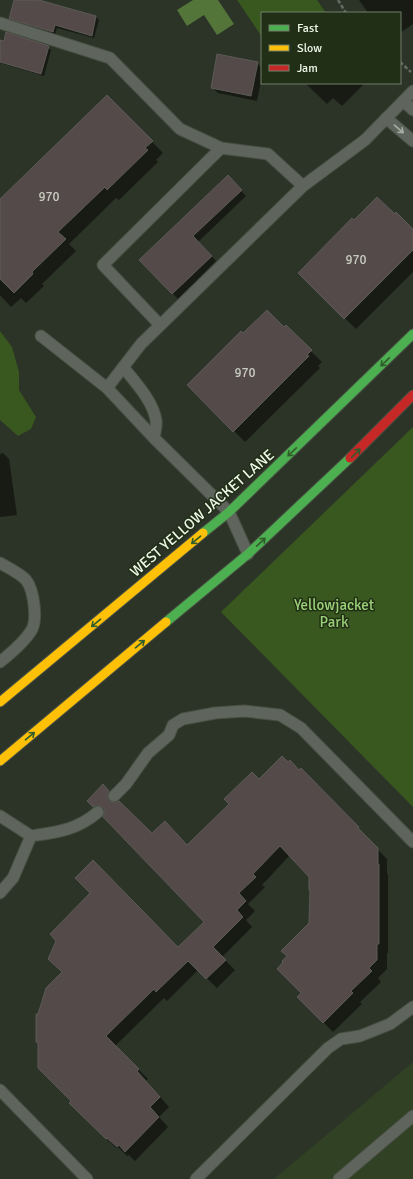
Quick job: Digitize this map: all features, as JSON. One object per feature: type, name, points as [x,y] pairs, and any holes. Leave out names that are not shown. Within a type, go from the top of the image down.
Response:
[{"type":"street","name":"WEST YELLOW JACKET LANE","points":[[0,702],[229,512],[300,445],[413,334]]},
{"type":"street","points":[[0,761],[248,554],[354,455],[413,395]]},
{"type":"lane","points":[[0,23],[110,58],[180,129],[221,148],[268,154],[303,186]]},
{"type":"lane","points":[[107,388],[141,344],[303,186],[364,140],[413,91]]},
{"type":"lane","points":[[403,101],[413,110]]},
{"type":"lane","points":[[386,118],[413,141]]},
{"type":"lane","points":[[160,325],[103,265],[221,148]]},
{"type":"lane","points":[[41,336],[107,388],[154,438],[229,512],[248,554]]},
{"type":"lane","points":[[123,367],[143,392],[154,412],[156,420],[154,438]]},
{"type":"lane","points":[[0,563],[26,580],[32,592],[35,613],[32,630],[10,655],[0,662]]},
{"type":"lane","points":[[114,796],[126,784],[148,753],[169,735],[173,725],[183,720],[215,713],[244,711],[280,715],[301,728],[413,842]]},
{"type":"lane","points":[[0,816],[31,836],[64,831],[87,821],[98,812]]},
{"type":"lane","points":[[0,893],[13,878],[31,836]]},
{"type":"lane","points":[[196,1179],[328,1048],[341,1039],[360,1036],[390,1024],[413,1007]]},
{"type":"lane","points":[[0,1090],[87,1179]]},
{"type":"lane","points":[[339,1179],[413,1116]]},
{"type":"path","points":[[338,0],[345,12]]},
{"type":"path","points":[[401,63],[413,74]]},
{"type":"shaded area","points":[[193,0],[218,0],[234,24],[217,35],[204,15],[187,26],[177,10]]},
{"type":"shaded area","points":[[413,1062],[413,1179],[274,1179]]},
{"type":"green space","points":[[237,0],[317,0],[325,12],[261,12],[261,36]]},
{"type":"green space","points":[[0,331],[12,347],[19,372],[19,390],[36,417],[31,429],[18,436],[0,420]]},
{"type":"green space","name":"Yellowjacket Park","points":[[413,427],[413,807],[221,612]]},
{"type":"building","points":[[14,0],[39,0],[96,16],[92,36],[55,25],[53,32],[9,19]]},
{"type":"building","points":[[6,32],[49,46],[41,74],[0,62],[0,40],[4,41]]},
{"type":"building","points":[[217,54],[258,62],[251,96],[211,88]]},
{"type":"building","points":[[107,95],[153,141],[145,148],[148,150],[107,190],[105,187],[58,232],[66,239],[32,272],[33,274],[14,293],[0,279],[0,199]]},
{"type":"building","points":[[228,175],[242,190],[193,236],[212,256],[172,294],[139,260]]},
{"type":"building","points":[[377,197],[395,214],[396,212],[413,229],[413,250],[344,319],[298,273],[352,218],[354,220]]},
{"type":"building","points":[[267,310],[284,327],[286,325],[312,350],[307,355],[309,356],[233,432],[187,385],[241,331],[243,333]]},
{"type":"building","points":[[282,756],[288,762],[290,760],[299,770],[301,768],[378,848],[379,944],[377,944],[377,960],[369,968],[372,971],[351,991],[353,993],[323,1023],[297,997],[301,993],[277,969],[287,956],[281,951],[309,923],[309,877],[280,846],[253,874],[256,877],[239,893],[246,901],[237,910],[243,917],[213,947],[226,960],[206,979],[188,961],[156,992],[154,989],[106,1036],[139,1069],[137,1071],[160,1097],[150,1107],[159,1117],[125,1152],[119,1145],[117,1147],[107,1138],[106,1139],[69,1103],[71,1101],[38,1068],[36,1014],[38,1014],[46,988],[62,972],[48,959],[56,941],[50,934],[90,893],[75,878],[93,860],[178,947],[204,922],[103,817],[105,811],[103,807],[97,805],[93,807],[87,801],[103,784],[109,791],[107,795],[109,801],[115,803],[119,801],[152,833],[165,821],[187,845],[229,804],[224,799],[252,772],[259,779]]},
{"type":"traffic: fast","points":[[203,533],[229,512],[413,334]]},
{"type":"traffic: fast","points":[[166,622],[248,554],[350,458]]},
{"type":"traffic: slow","points":[[0,702],[203,533]]},
{"type":"traffic: slow","points":[[0,761],[166,622]]},
{"type":"traffic: jam","points":[[350,458],[413,395]]}]
